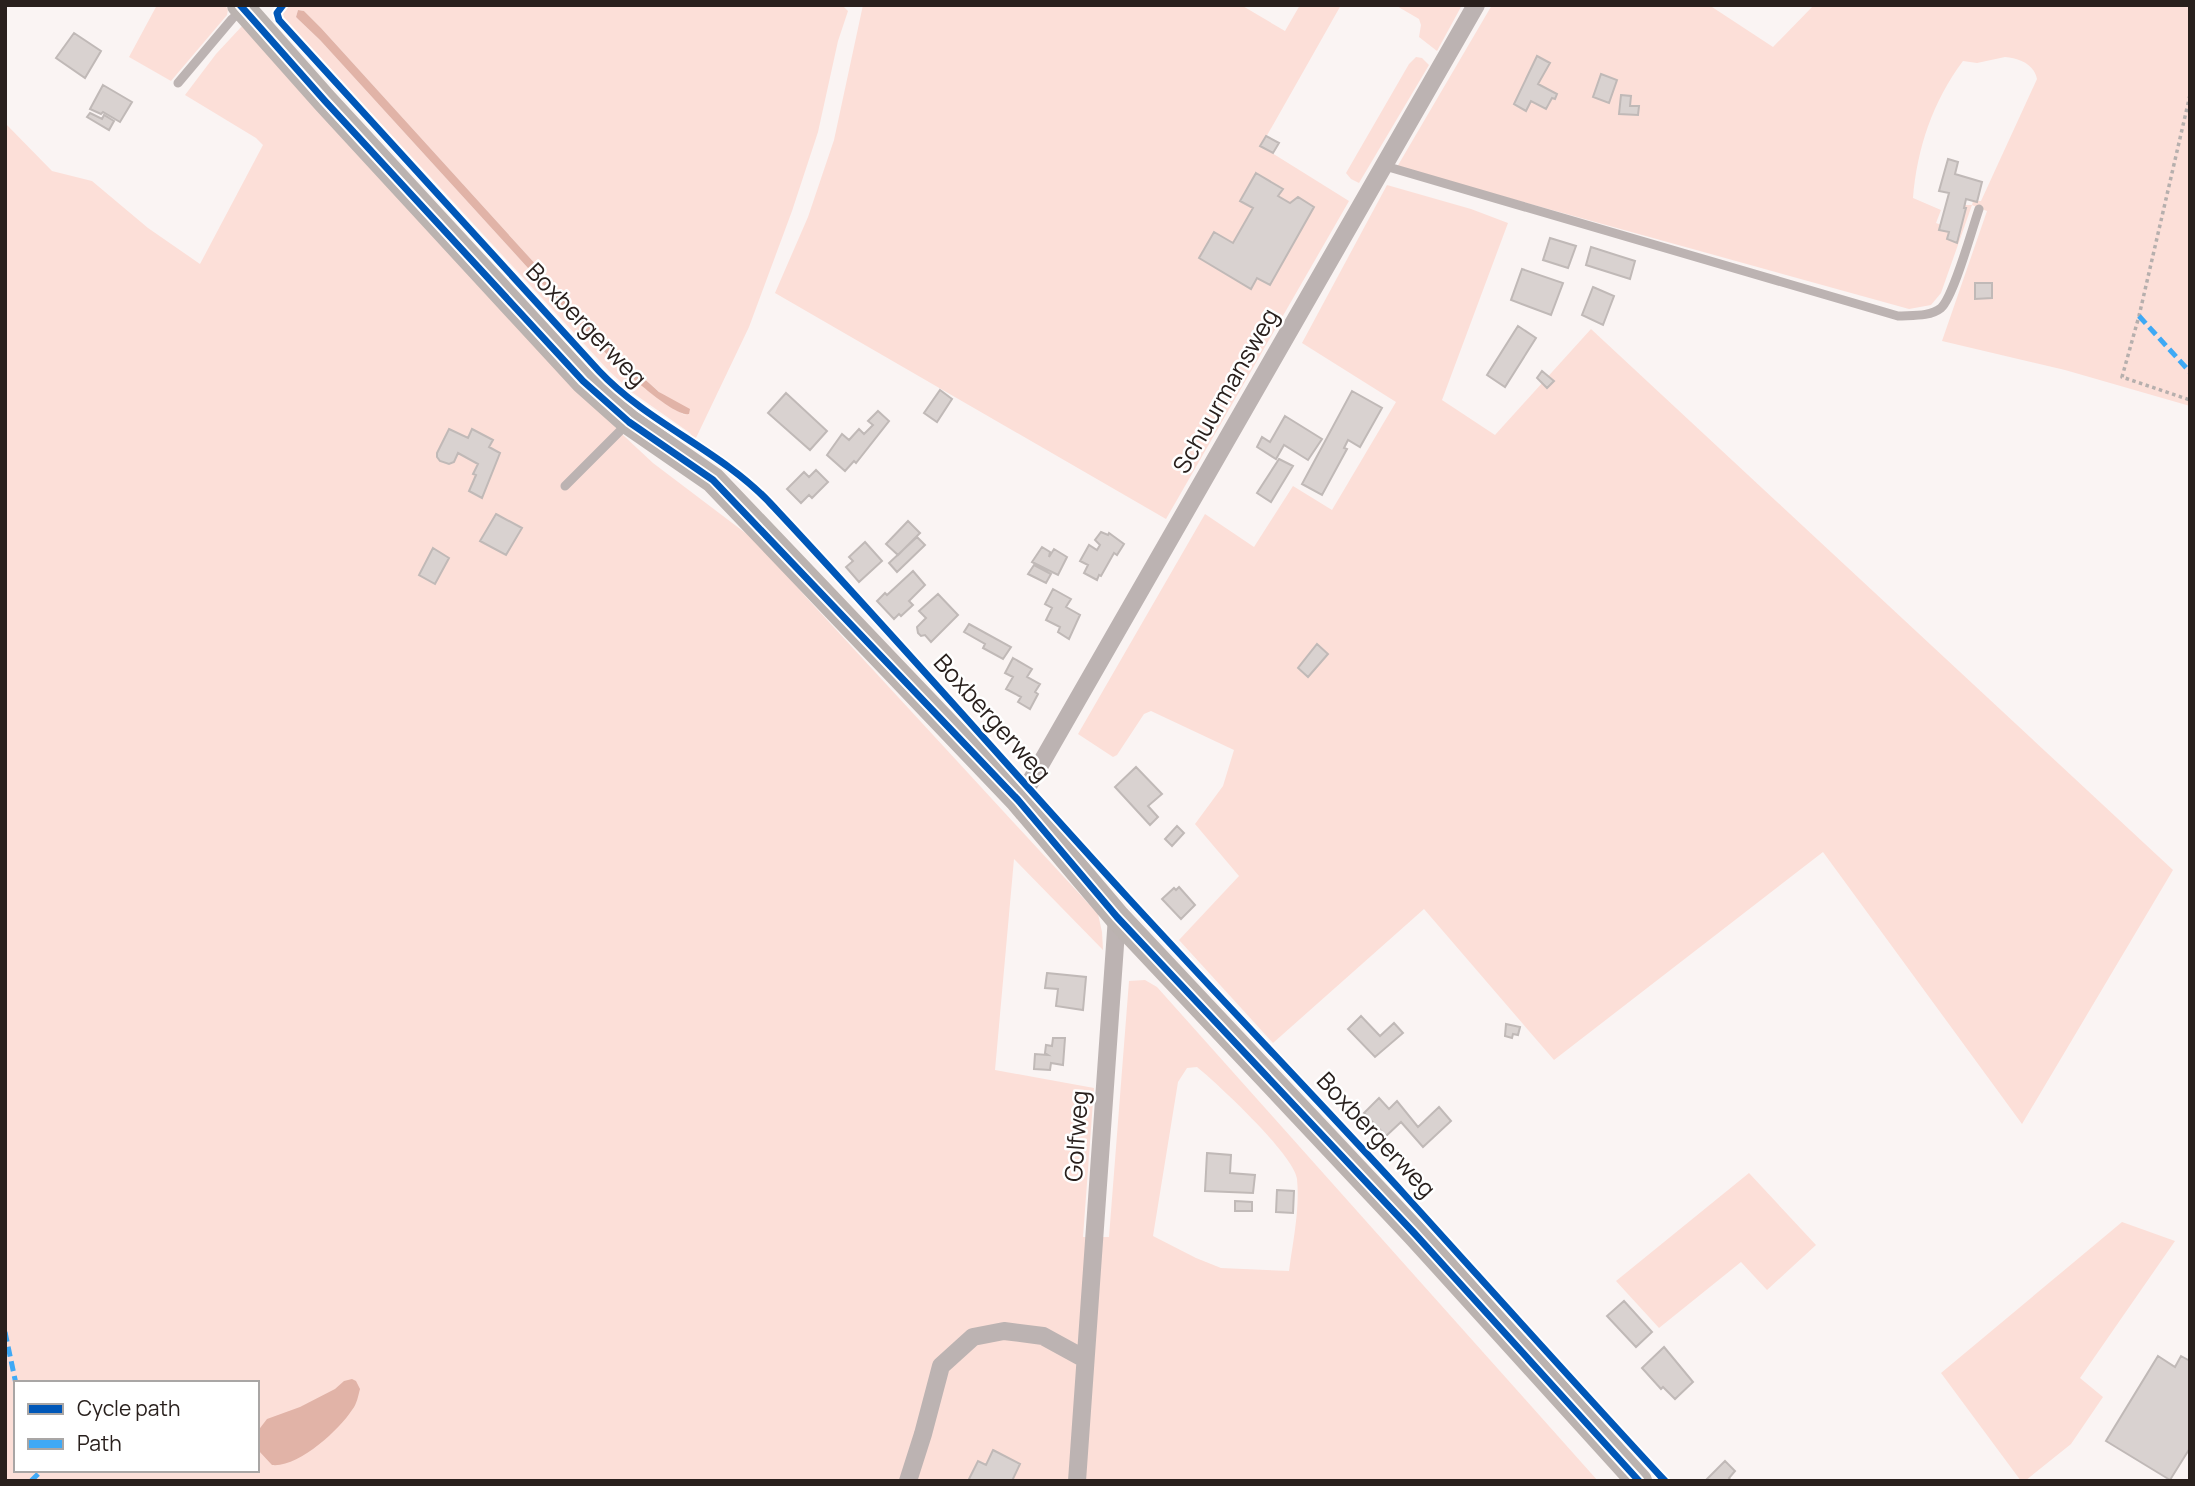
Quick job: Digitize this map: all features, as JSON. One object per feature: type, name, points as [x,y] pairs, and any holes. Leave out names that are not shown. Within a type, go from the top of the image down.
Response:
[{"type":"street","name":"Schuurmansweg","points":[[1018,800],[1476,5]]},
{"type":"street","name":"Boxbergerweg","points":[[244,7],[325,101],[583,381],[629,422],[713,480],[1018,800],[1117,917],[1415,1234],[1639,1481]]},
{"type":"street","name":"Golfweg","points":[[1077,1481],[1117,917]]},
{"type":"street","points":[[908,1481],[941,1366],[973,1337],[1004,1331],[1043,1336],[1086,1359]]},
{"type":"lane","points":[[178,83],[244,7]]},
{"type":"lane","points":[[1385,166],[1898,316],[1923,315],[1941,308],[1951,291],[1979,209]]},
{"type":"lane","points":[[565,486],[629,422]]},
{"type":"path","points":[[2190,95],[2139,316],[2122,377],[2190,400]]},
{"type":"shaded area","points":[[157,5],[224,5],[228,9],[227,15],[171,81],[129,57]]},
{"type":"shaded area","points":[[286,5],[842,5],[848,11],[838,41],[818,132],[792,211],[749,327],[695,440],[690,433],[633,393],[609,371],[286,23],[282,14]],"holes":[[[298,10],[304,11],[618,355],[686,416],[654,395],[611,359],[296,17]]]},
{"type":"shaded area","points":[[863,5],[1241,5],[1285,31],[1300,5],[1341,5],[1261,146],[1349,201],[1166,519],[775,293],[808,217],[834,140]]},
{"type":"shaded area","points":[[1395,5],[1462,5],[1437,51],[1419,37],[1419,19]]},
{"type":"shaded area","points":[[1492,5],[1709,5],[1773,47],[1814,5],[2190,5],[2190,406],[2065,370],[1942,341],[1987,211],[1972,205],[1941,293],[1931,305],[1909,309],[1397,167]],"holes":[[[2005,57],[2020,60],[2033,69],[2037,79],[1981,201],[1964,205],[1955,230],[1936,223],[1941,210],[1913,198],[1918,161],[1928,126],[1943,92],[1963,61],[1977,63]]]},
{"type":"shaded area","points":[[298,10],[304,11],[321,28],[618,355],[659,392],[690,409],[689,414],[661,401],[611,359],[296,17]]},
{"type":"shaded area","points":[[243,25],[536,345],[623,435],[653,463],[760,544],[1098,914],[1103,950],[1014,859],[995,1070],[1094,1088],[1083,1237],[1109,1237],[1129,981],[1145,980],[1157,987],[1598,1481],[5,1481],[5,123],[52,171],[92,181],[148,228],[200,264],[263,145],[256,138],[185,95],[216,54]],"holes":[[[1197,1067],[1270,1138],[1293,1168],[1297,1179],[1298,1202],[1289,1271],[1221,1268],[1153,1236],[1178,1082],[1187,1068]]]},
{"type":"shaded area","points":[[1416,57],[1422,58],[1429,65],[1359,183],[1346,173],[1409,64]]},
{"type":"shaded area","points":[[1387,185],[1471,209],[1508,223],[1442,400],[1495,435],[1591,329],[2173,870],[2022,1124],[1823,852],[1554,1060],[1424,909],[1273,1043],[1179,940],[1239,876],[1195,824],[1223,786],[1234,750],[1151,711],[1144,714],[1113,757],[1078,734],[1205,514],[1254,547],[1293,486],[1332,510],[1396,402],[1302,343]]},
{"type":"shaded area","points":[[1749,1173],[1816,1245],[1767,1290],[1741,1262],[1659,1328],[1616,1281]]},
{"type":"shaded area","points":[[2122,1222],[2175,1241],[2080,1378],[2103,1397],[2071,1444],[2025,1481],[2021,1481],[1941,1373]]},
{"type":"shaded area","points":[[344,1381],[356,1381],[360,1389],[355,1405],[346,1418],[305,1454],[282,1464],[272,1465],[259,1451],[259,1429],[267,1419],[300,1407],[335,1389]]},
{"type":"building","points":[[74,33],[101,51],[85,78],[56,58]]},
{"type":"building","points":[[1537,56],[1550,63],[1538,84],[1557,94],[1546,109],[1531,101],[1526,111],[1514,104]]},
{"type":"building","points":[[1601,74],[1617,80],[1609,103],[1593,97]]},
{"type":"building","points":[[103,85],[132,102],[120,122],[103,112],[101,114],[90,109]]},
{"type":"building","points":[[1621,95],[1631,96],[1630,106],[1639,106],[1638,115],[1619,114]]},
{"type":"building","points":[[90,113],[102,119],[104,115],[114,121],[109,130],[87,117]]},
{"type":"building","points":[[1266,136],[1279,143],[1273,153],[1260,146]]},
{"type":"building","points":[[1948,159],[1958,162],[1955,174],[1982,182],[1977,202],[1966,199],[1957,243],[1947,239],[1949,232],[1939,230],[1949,193],[1939,191]]},
{"type":"building","points":[[1256,173],[1283,189],[1278,196],[1290,203],[1298,197],[1314,207],[1270,285],[1257,278],[1251,289],[1199,258],[1214,232],[1233,243],[1253,208],[1240,201]]},
{"type":"building","points":[[1550,238],[1576,246],[1568,268],[1543,260]]},
{"type":"building","points":[[1591,247],[1635,261],[1630,279],[1586,265]]},
{"type":"building","points":[[1522,269],[1563,283],[1551,315],[1511,300]]},
{"type":"building","points":[[1975,283],[1992,283],[1992,298],[1975,299]]},
{"type":"building","points":[[1593,287],[1614,296],[1603,325],[1582,315]]},
{"type":"building","points":[[1518,326],[1536,338],[1505,387],[1487,375]]},
{"type":"building","points":[[1542,371],[1554,381],[1547,388],[1537,378]]},
{"type":"building","points":[[940,390],[952,399],[937,422],[924,413]]},
{"type":"building","points":[[1352,391],[1382,408],[1360,447],[1348,440],[1344,448],[1347,449],[1322,495],[1302,484]]},
{"type":"building","points":[[786,393],[827,431],[810,450],[768,413]]},
{"type":"building","points":[[878,411],[889,421],[856,463],[854,461],[845,471],[827,455],[842,434],[849,440],[859,429],[864,434],[873,425],[868,421]]},
{"type":"building","points":[[1285,416],[1322,439],[1308,460],[1284,445],[1276,459],[1257,447],[1262,437],[1270,442]]},
{"type":"building","points":[[449,429],[468,438],[472,429],[493,440],[489,447],[500,453],[482,498],[469,491],[478,464],[458,453],[454,462],[449,464],[437,457]]},
{"type":"building","points":[[1279,459],[1293,466],[1271,502],[1257,493]]},
{"type":"building","points":[[816,470],[828,482],[812,498],[809,495],[801,503],[787,489],[804,472],[809,477]]},
{"type":"building","points":[[496,514],[522,528],[506,555],[480,541]]},
{"type":"building","points":[[908,521],[920,533],[898,555],[886,544]]},
{"type":"building","points":[[1101,532],[1108,535],[1109,533],[1124,544],[1117,555],[1114,553],[1097,580],[1084,573],[1088,565],[1080,561],[1089,545],[1097,550],[1100,545],[1095,540]]},
{"type":"building","points":[[917,537],[925,545],[897,572],[889,563]]},
{"type":"building","points":[[865,542],[882,561],[859,582],[846,567],[853,561],[849,557]]},
{"type":"building","points":[[1042,547],[1050,552],[1049,557],[1054,549],[1067,557],[1058,575],[1032,562]]},
{"type":"building","points":[[433,548],[449,558],[435,584],[419,575]]},
{"type":"building","points":[[1034,565],[1051,574],[1046,583],[1028,574]]},
{"type":"building","points":[[913,571],[925,585],[909,601],[913,605],[894,619],[877,601]]},
{"type":"building","points":[[1053,589],[1071,599],[1066,607],[1080,615],[1069,639],[1058,632],[1060,627],[1046,620],[1052,608],[1045,604]]},
{"type":"building","points":[[938,594],[958,615],[931,642],[925,635],[918,633],[917,627],[926,618],[919,611]]},
{"type":"building","points":[[969,624],[1011,647],[1003,659],[983,648],[985,644],[964,632]]},
{"type":"building","points":[[1317,644],[1328,654],[1308,677],[1298,668]]},
{"type":"building","points":[[1013,658],[1032,669],[1027,677],[1040,684],[1030,709],[1018,702],[1021,697],[1006,689],[1013,677],[1005,673]]},
{"type":"building","points":[[1136,767],[1162,794],[1148,806],[1158,817],[1150,825],[1115,787]]},
{"type":"building","points":[[1177,826],[1184,833],[1172,846],[1165,839]]},
{"type":"building","points":[[1179,887],[1195,905],[1181,919],[1162,899]]},
{"type":"building","points":[[1047,973],[1086,977],[1083,1010],[1056,1006],[1058,989],[1045,988]]},
{"type":"building","points":[[1361,1016],[1380,1036],[1394,1023],[1403,1033],[1375,1057],[1348,1029]]},
{"type":"building","points":[[1506,1024],[1520,1027],[1518,1035],[1513,1034],[1512,1038],[1505,1036]]},
{"type":"building","points":[[1053,1038],[1065,1038],[1063,1065],[1051,1063],[1050,1070],[1034,1069],[1035,1054],[1048,1055],[1045,1053],[1046,1045],[1052,1046]]},
{"type":"building","points":[[1379,1098],[1389,1109],[1397,1101],[1418,1127],[1439,1107],[1451,1121],[1423,1147],[1401,1122],[1386,1136],[1364,1113]]},
{"type":"building","points":[[1207,1153],[1231,1155],[1230,1173],[1255,1175],[1253,1193],[1205,1191]]},
{"type":"building","points":[[1277,1190],[1294,1191],[1293,1213],[1276,1212]]},
{"type":"building","points":[[1235,1201],[1252,1202],[1252,1211],[1235,1211]]},
{"type":"building","points":[[1624,1301],[1652,1332],[1636,1347],[1607,1316]]},
{"type":"building","points":[[1664,1347],[1693,1382],[1675,1399],[1663,1387],[1661,1389],[1642,1368]]},
{"type":"building","points":[[2158,1356],[2175,1367],[2181,1356],[2190,1361],[2190,1448],[2170,1480],[2106,1441]]},
{"type":"building","points":[[993,1450],[1020,1464],[1012,1481],[968,1481],[978,1461],[986,1465]]},
{"type":"building","points":[[1725,1461],[1735,1471],[1729,1478],[1731,1481],[1705,1481]]},
{"type":"marked path","points":[[2139,316],[2190,372]]},
{"type":"marked path","points":[[5,1332],[15,1381]]},
{"type":"marked path","points":[[31,1481],[40,1472]]},
{"type":"cycle path","points":[[240,5],[583,381],[629,422],[713,480],[1018,800],[1117,917],[1415,1234],[1639,1481]]},
{"type":"cycle path","points":[[283,5],[277,13],[279,20],[599,371],[640,407],[729,467],[770,503],[1129,899],[1404,1194],[1665,1481]]}]
